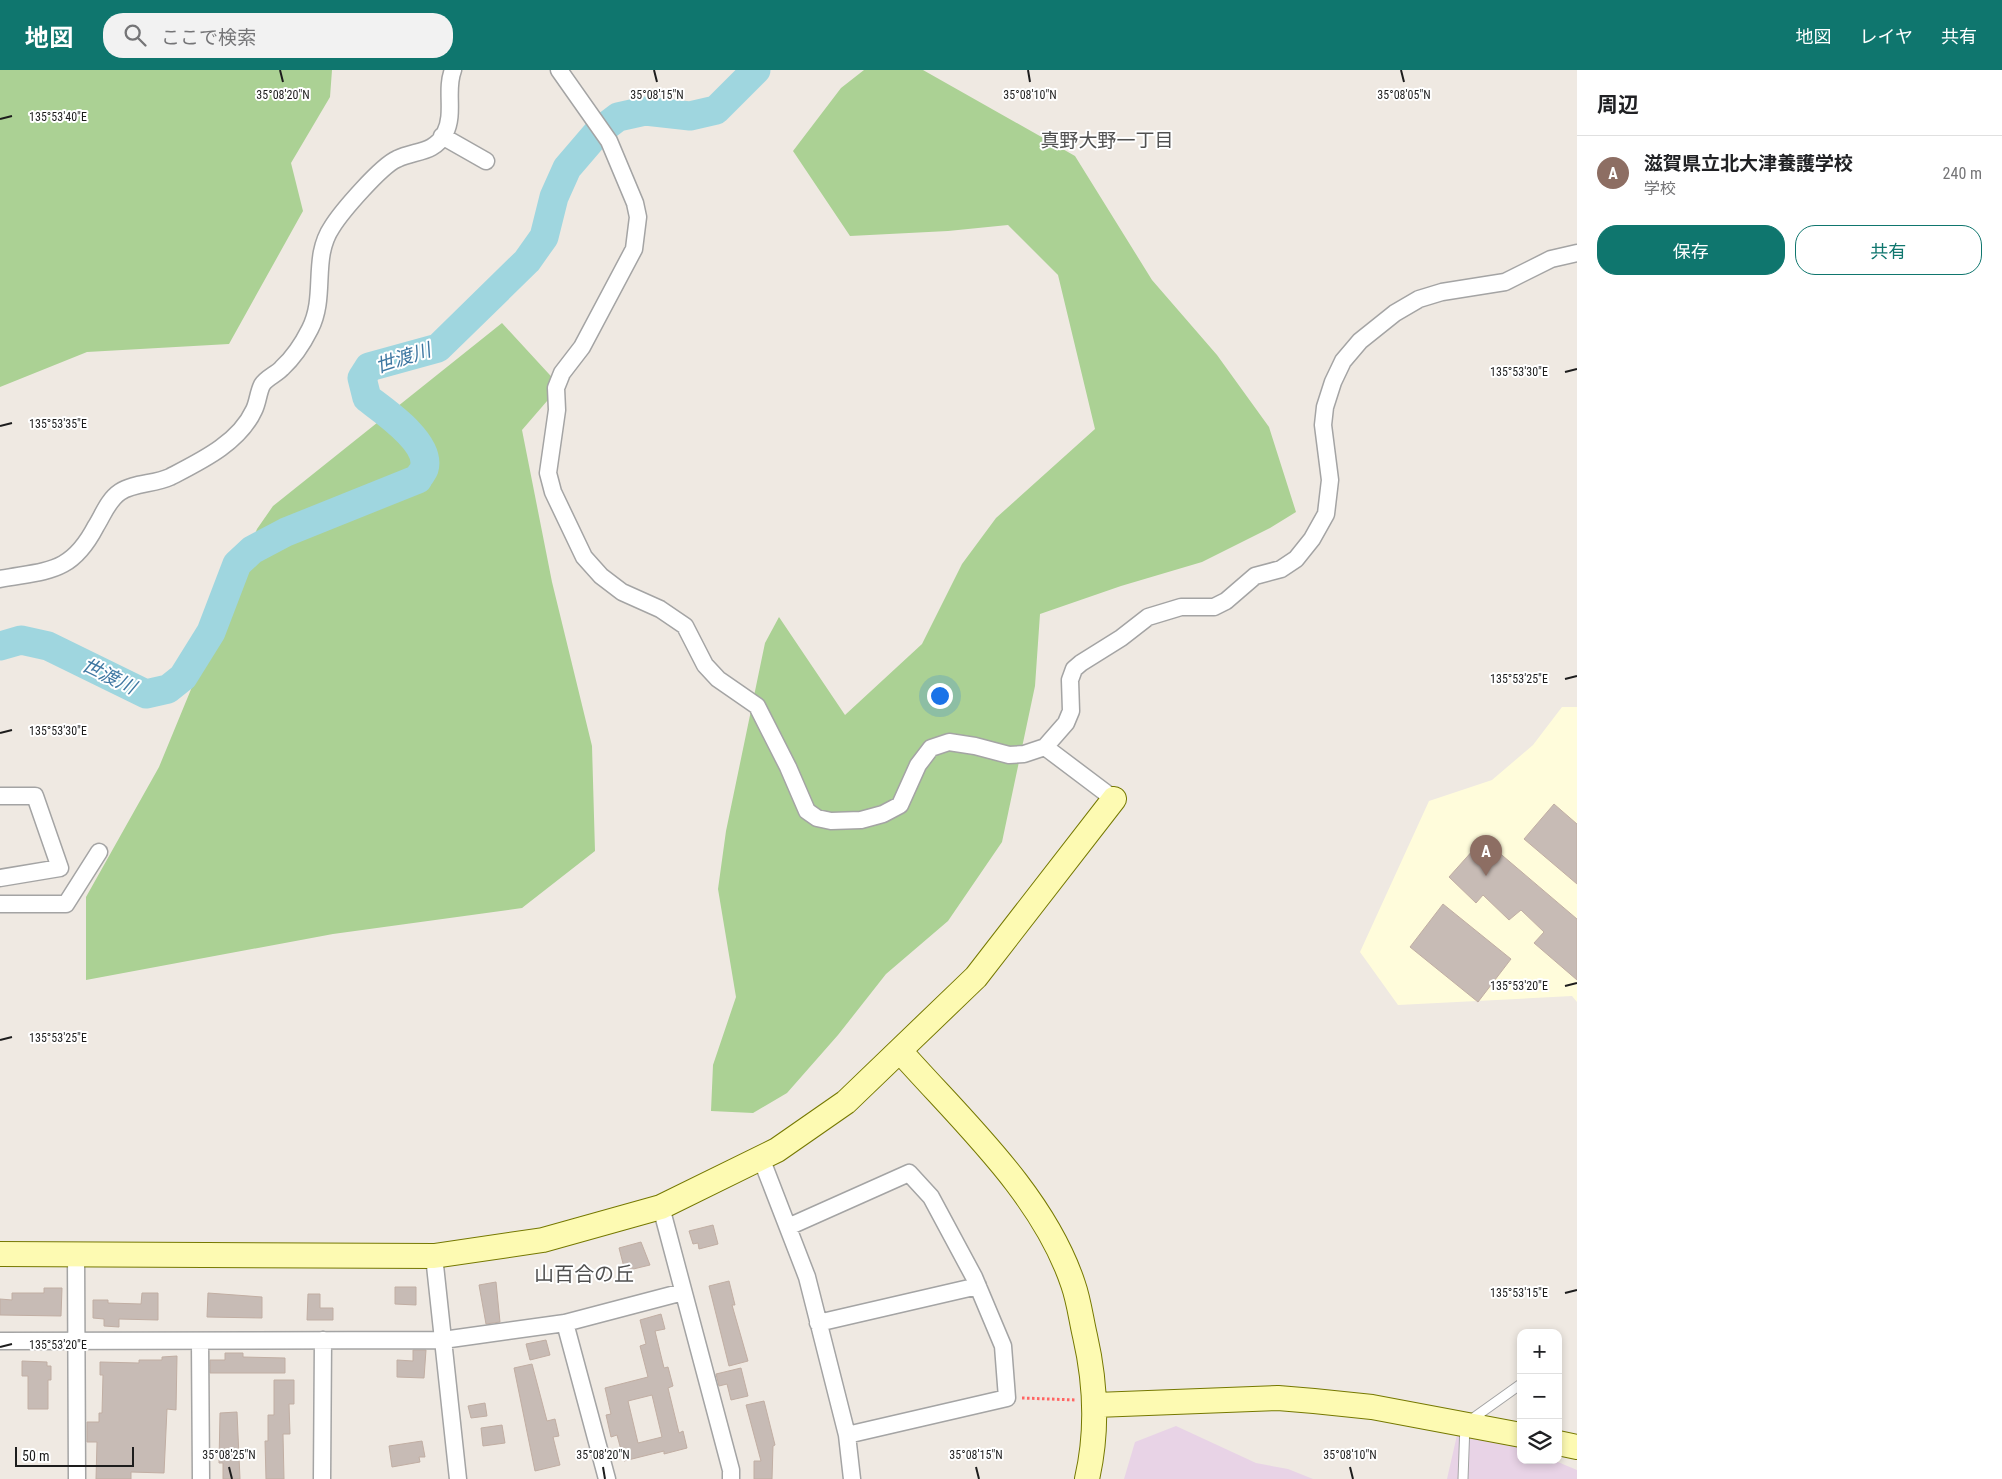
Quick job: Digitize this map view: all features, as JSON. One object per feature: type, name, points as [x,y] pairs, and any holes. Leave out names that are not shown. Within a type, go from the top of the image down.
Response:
[{"type":"street","points":[[0,579],[58,568],[72,559],[88,542],[109,502],[120,492],[168,478],[227,444],[242,430],[254,410],[262,384],[282,369],[295,355],[311,328],[318,311],[320,291],[318,271],[322,248],[331,228],[383,170],[397,159],[419,154],[435,146],[442,136],[450,116],[449,90],[453,70]]},
{"type":"street","points":[[559,70],[609,141],[635,203],[638,217],[634,249],[582,347],[562,373],[556,388],[557,410],[548,473],[553,492],[584,557],[601,576],[622,592],[660,609],[685,626],[705,665],[718,678],[757,706],[788,767],[807,811],[818,818],[831,822],[861,820],[883,814],[900,805],[918,765],[931,748],[949,742],[975,746],[1009,755],[1024,754],[1045,747],[1066,723],[1071,711],[1070,680],[1074,670],[1081,663],[1121,638],[1148,617],[1181,606],[1214,607],[1226,601],[1254,576],[1281,569],[1296,559],[1312,539],[1326,514],[1330,480],[1323,425],[1325,407],[1333,382],[1343,361],[1360,341],[1395,313],[1419,299],[1442,292],[1505,282],[1551,259],[1577,253]]},
{"type":"street","points":[[442,136],[486,162]]},
{"type":"street","points":[[0,1254],[434,1256],[544,1240],[660,1207],[761,1158],[777,1150],[846,1102],[976,977],[1114,799],[1045,747]]},
{"type":"street","points":[[0,796],[35,796],[60,868],[0,878]]},
{"type":"street","points":[[0,904],[66,904],[100,852]]},
{"type":"street","points":[[900,1051],[1012,1177],[1047,1227],[1073,1284],[1088,1350],[1086,1402],[1087,1479]]},
{"type":"street","points":[[761,1158],[807,1277],[847,1435],[852,1479]]},
{"type":"street","points":[[788,1227],[909,1173],[931,1197],[978,1286],[1003,1346],[1007,1398],[847,1435]]},
{"type":"street","points":[[660,1207],[731,1470],[731,1479]]},
{"type":"street","points":[[76,1254],[77,1479]]},
{"type":"street","points":[[434,1256],[458,1479]]},
{"type":"street","points":[[818,1323],[978,1286]]},
{"type":"street","points":[[0,1341],[443,1340],[565,1322],[683,1292]]},
{"type":"street","points":[[565,1322],[607,1479]]},
{"type":"street","points":[[322,1479],[323,1340]]},
{"type":"street","points":[[200,1341],[200,1479]]},
{"type":"street","points":[[1086,1402],[1278,1398],[1372,1407],[1517,1434]]},
{"type":"street","points":[[1562,1444],[1577,1447]]},
{"type":"lane","points":[[1463,1479],[1465,1424],[1517,1387]]},
{"type":"path","points":[[1007,1398],[1086,1402]]},
{"type":"shaded area","points":[[1562,707],[1577,707],[1577,1002],[1572,996],[1398,1005],[1360,952],[1429,801],[1492,780],[1533,745]]},
{"type":"shaded area","points":[[1460,1422],[1517,1445],[1517,1464],[1562,1464],[1577,1470],[1577,1479],[1447,1479]]},
{"type":"shaded area","points":[[1176,1426],[1256,1463],[1288,1469],[1313,1479],[1124,1479],[1135,1442]]},
{"type":"green space","points":[[0,70],[332,70],[330,97],[291,163],[303,211],[229,344],[87,352],[0,387]]},
{"type":"green space","points":[[864,70],[923,70],[1075,156],[1152,280],[1217,355],[1269,427],[1296,512],[1270,528],[1202,562],[1121,586],[1040,614],[1035,686],[1002,842],[948,921],[886,974],[838,1035],[787,1093],[753,1113],[711,1111],[713,1065],[736,997],[718,889],[726,831],[765,643],[779,617],[845,715],[922,644],[962,564],[996,518],[1095,429],[1058,275],[1008,225],[948,231],[850,236],[793,151],[841,88]]},
{"type":"green space","points":[[502,323],[560,386],[522,430],[552,582],[592,746],[595,851],[522,908],[333,934],[86,980],[86,897],[159,767],[257,529],[273,506]]},
{"type":"building","points":[[1554,804],[1577,824],[1577,884],[1524,839]]},
{"type":"building","points":[[1483,839],[1577,919],[1577,980],[1534,943],[1544,932],[1521,910],[1509,920],[1483,895],[1476,903],[1449,877]]},
{"type":"building","points":[[1443,904],[1511,959],[1478,1002],[1410,947]]},
{"type":"building","points":[[713,1225],[718,1244],[699,1249],[698,1243],[693,1244],[689,1231]]},
{"type":"building","points":[[641,1242],[650,1265],[625,1271],[619,1248]]},
{"type":"building","points":[[729,1281],[735,1305],[732,1305],[748,1361],[729,1366],[709,1286]]},
{"type":"building","points":[[496,1282],[500,1322],[486,1324],[479,1285]]},
{"type":"building","points":[[395,1287],[416,1287],[416,1305],[395,1304]]},
{"type":"building","points":[[44,1288],[62,1288],[61,1316],[0,1315],[0,1299],[12,1300],[12,1293],[44,1293]]},
{"type":"building","points":[[142,1293],[158,1293],[158,1320],[119,1319],[119,1327],[104,1326],[104,1319],[93,1318],[93,1300],[108,1300],[108,1303],[141,1304]]},
{"type":"building","points":[[208,1293],[262,1297],[262,1318],[207,1317]]},
{"type":"building","points":[[308,1294],[320,1294],[320,1308],[333,1308],[333,1320],[307,1320]]},
{"type":"building","points":[[661,1314],[665,1329],[655,1331],[664,1368],[668,1367],[673,1386],[668,1388],[679,1433],[683,1431],[687,1448],[664,1454],[664,1451],[624,1461],[617,1435],[611,1437],[606,1415],[611,1414],[605,1388],[648,1377],[640,1346],[646,1344],[640,1320]],"holes":[[[652,1395],[662,1437],[638,1443],[628,1401]]]},
{"type":"building","points":[[546,1340],[550,1355],[530,1360],[526,1344]]},
{"type":"building","points":[[413,1350],[426,1350],[424,1378],[397,1377],[397,1360],[413,1361]]},
{"type":"building","points":[[225,1353],[243,1353],[243,1357],[285,1358],[285,1373],[210,1373],[210,1360],[225,1360]]},
{"type":"building","points":[[177,1356],[176,1410],[167,1409],[164,1473],[131,1472],[131,1479],[96,1479],[97,1442],[87,1442],[87,1422],[99,1422],[99,1413],[102,1413],[103,1375],[100,1375],[100,1362],[139,1363],[139,1360],[162,1360],[162,1357]]},
{"type":"building","points":[[22,1361],[47,1362],[47,1366],[51,1366],[51,1380],[48,1380],[48,1409],[28,1409],[28,1376],[22,1376]]},
{"type":"building","points":[[532,1364],[547,1421],[555,1419],[559,1436],[553,1437],[560,1465],[535,1471],[514,1368]]},
{"type":"building","points":[[741,1368],[748,1396],[731,1400],[727,1384],[719,1386],[716,1374]]},
{"type":"building","points":[[274,1380],[294,1380],[294,1404],[289,1404],[290,1434],[283,1434],[284,1479],[266,1479],[265,1441],[268,1441],[268,1415],[274,1415]]},
{"type":"building","points":[[764,1401],[775,1445],[773,1446],[772,1479],[754,1479],[754,1461],[761,1461],[746,1405]]},
{"type":"building","points":[[485,1403],[487,1416],[471,1418],[468,1406]]},
{"type":"building","points":[[237,1412],[240,1479],[223,1479],[223,1463],[219,1463],[220,1413]]},
{"type":"building","points":[[502,1425],[505,1443],[483,1446],[481,1428]]},
{"type":"building","points":[[422,1441],[425,1457],[419,1457],[420,1462],[392,1467],[389,1446]]},
{"type":"waterway","name":"世渡川","points":[[0,646],[21,640],[48,646],[146,694],[168,689],[183,677],[211,632],[237,564],[252,550],[286,532],[418,479],[423,471],[425,459],[414,439],[395,419],[367,398],[362,378],[369,367],[438,348],[527,261],[544,237],[554,197],[567,168],[597,133],[618,117],[645,111],[690,116],[716,110],[756,70]]},
{"type":"place","name":"滋賀県立北大津養護学校","points":[[1486,876]]},
{"type":"district","name":"真野大野一丁目","points":[[1107,140]]},
{"type":"district","name":"山百合の丘","points":[[584,1274]]}]
